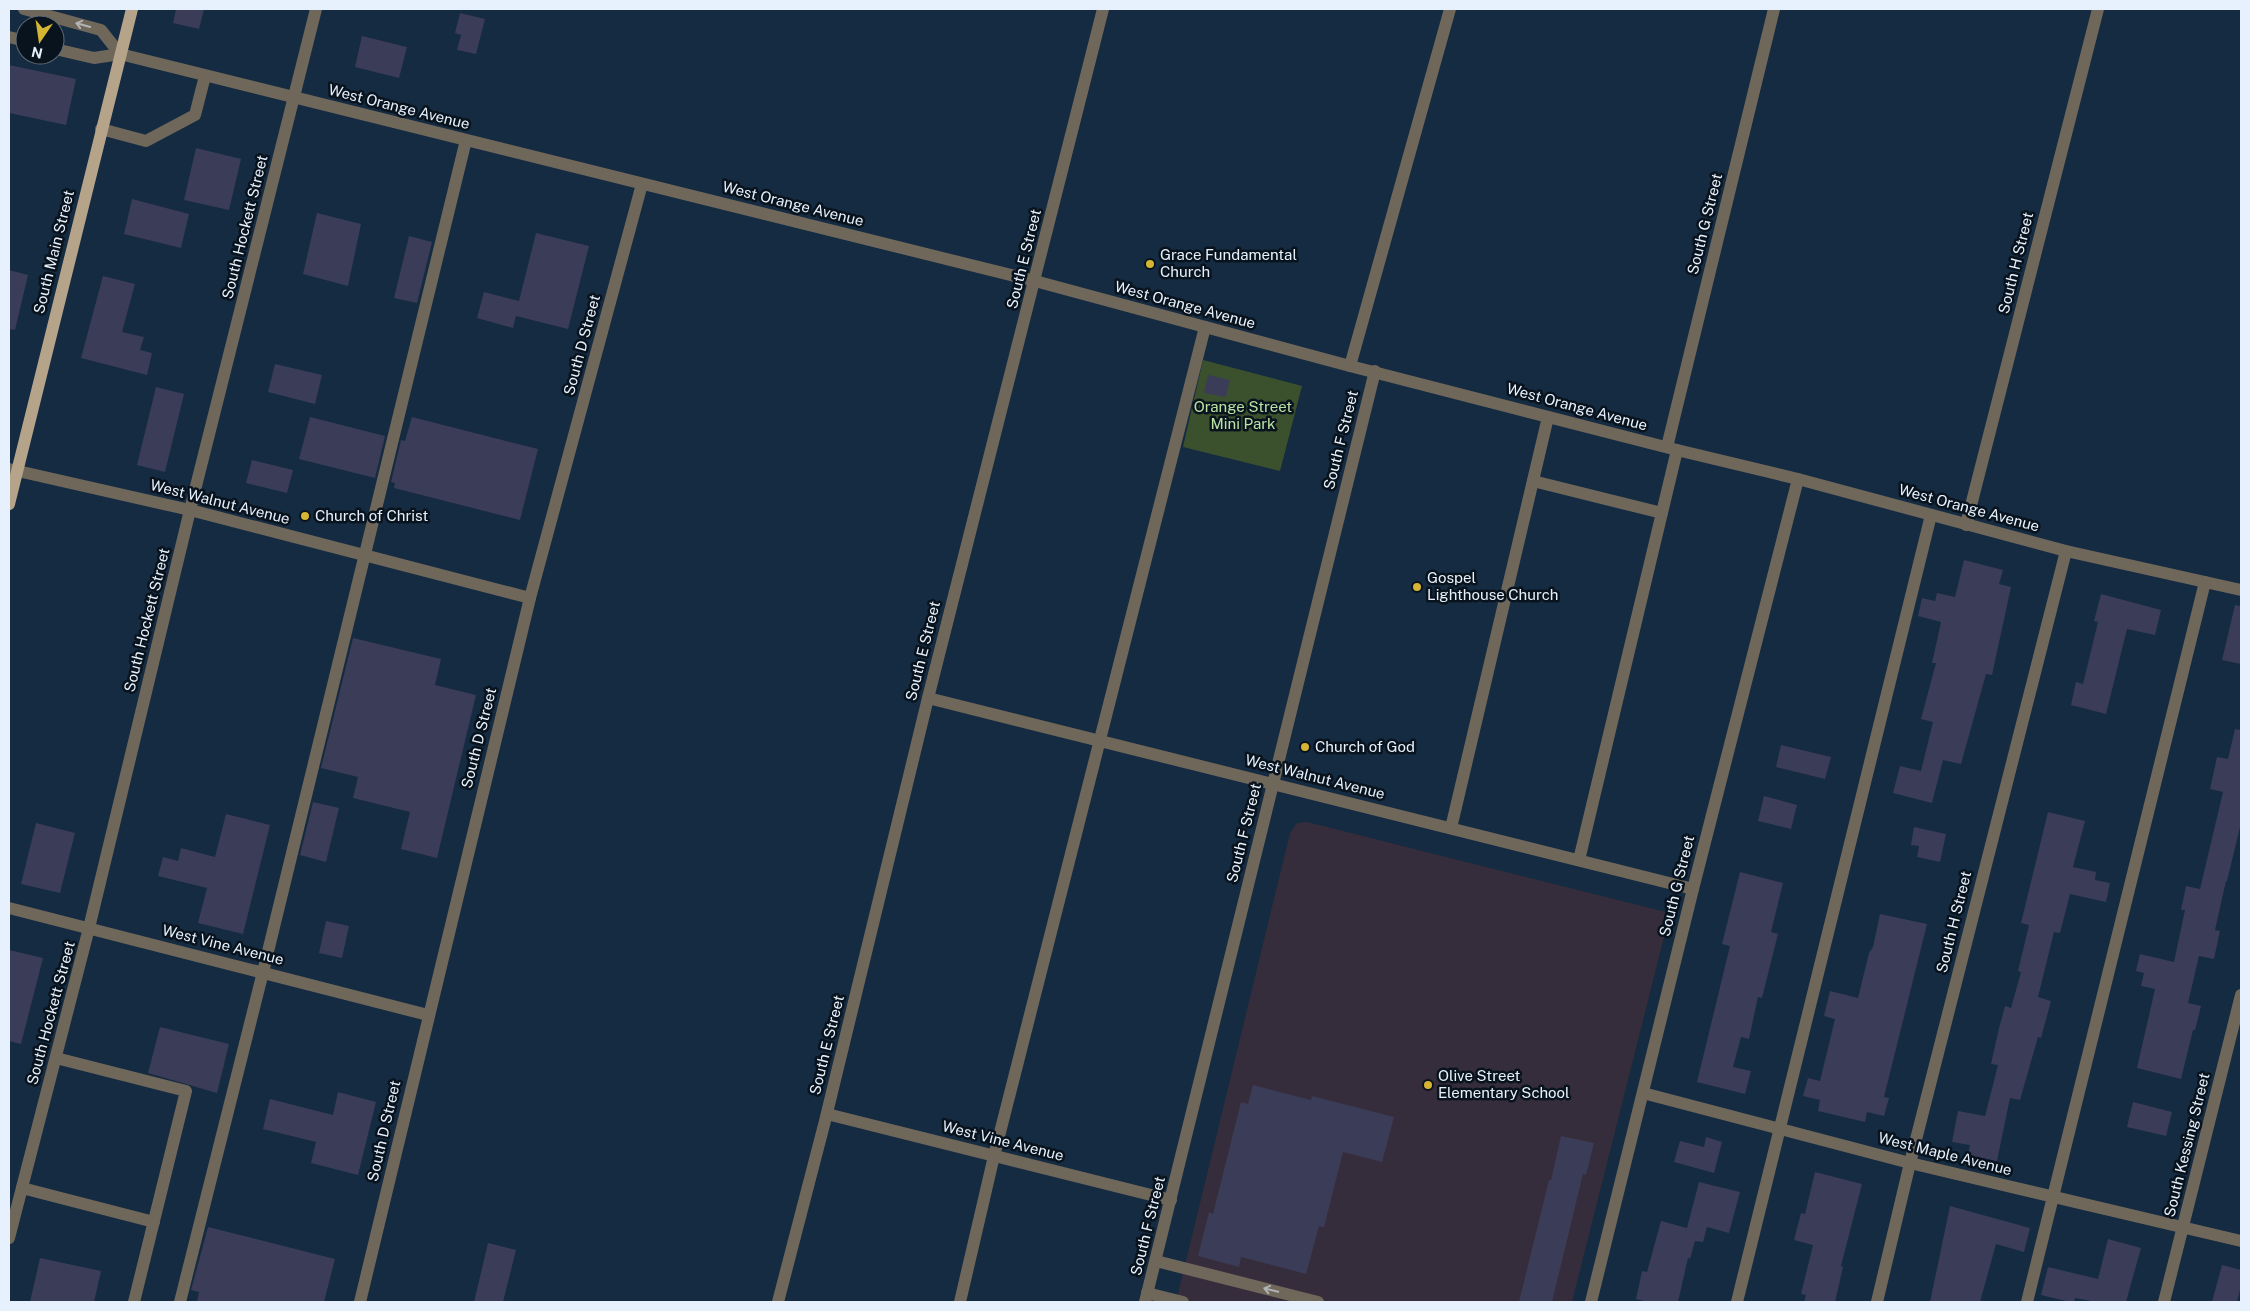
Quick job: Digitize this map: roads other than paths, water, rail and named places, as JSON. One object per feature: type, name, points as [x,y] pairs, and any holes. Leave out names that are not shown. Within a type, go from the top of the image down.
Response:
[{"type":"main road","name":"South Main Street","points":[[9,504],[13,470],[132,9]]},
{"type":"street","points":[[24,9],[101,30],[120,54],[94,58],[65,51]]},
{"type":"street","name":"South Hockett Street","points":[[9,1238],[90,928],[190,510],[316,9]]},
{"type":"street","name":"South E Street","points":[[778,1302],[827,1114],[928,698],[1103,9]]},
{"type":"street","points":[[1350,366],[1450,9]]},
{"type":"street","name":"South G Street","points":[[1579,860],[1662,513],[1672,449],[1774,9]]},
{"type":"street","name":"South H Street","points":[[1966,525],[2098,9]]},
{"type":"street","name":"West Orange Avenue","points":[[120,54],[1035,281],[1350,366],[1672,449],[1798,479],[2066,551],[2241,590]]},
{"type":"street","points":[[101,130],[146,141],[195,115],[205,76]]},
{"type":"street","points":[[180,1302],[263,972],[466,140]]},
{"type":"street","name":"South D Street","points":[[360,1302],[530,598],[642,184]]},
{"type":"street","points":[[960,1302],[994,1156],[1205,327]]},
{"type":"street","name":"South F Street","points":[[1146,1298],[1375,371]]},
{"type":"street","points":[[1451,828],[1548,417]]},
{"type":"street","name":"West Walnut Avenue","points":[[13,470],[190,510],[530,598]]},
{"type":"street","name":"South G Street","points":[[1591,1302],[1693,889],[1798,479]]},
{"type":"street","points":[[1533,481],[1662,513]]},
{"type":"street","points":[[1737,1302],[1931,515]]},
{"type":"street","name":"South H Street","points":[[1877,1302],[1910,1163],[2066,551]]},
{"type":"street","points":[[2027,1302],[2205,582]]},
{"type":"street","name":"West Walnut Avenue","points":[[928,698],[1693,889]]},
{"type":"street","name":"West Vine Avenue","points":[[9,908],[428,1015]]},
{"type":"street","name":"South Kessing Street","points":[[2164,1302],[2241,995]]},
{"type":"street","points":[[56,1058],[186,1092],[134,1302]]},
{"type":"street","name":"West Maple Avenue","points":[[1643,1092],[1910,1163],[2241,1241]]},
{"type":"street","name":"West Vine Avenue","points":[[827,1114],[1171,1200]]},
{"type":"street","points":[[22,1188],[154,1222]]},
{"type":"street","points":[[1156,1261],[1318,1302]]},
{"type":"street","points":[[1146,1298],[1183,1302]]},
{"type":"place","name":"Grace Fundamental Church","points":[[1150,264]]},
{"type":"place","name":"Church of Christ","points":[[305,516]]},
{"type":"place","name":"Gospel Lighthouse Church","points":[[1417,587]]},
{"type":"place","name":"Church of God","points":[[1305,747]]},
{"type":"place","name":"Olive Street Elementary School","points":[[1428,1085]]},
{"type":"park label","name":"Orange Street Mini Park","points":[[1243,416]]}]
